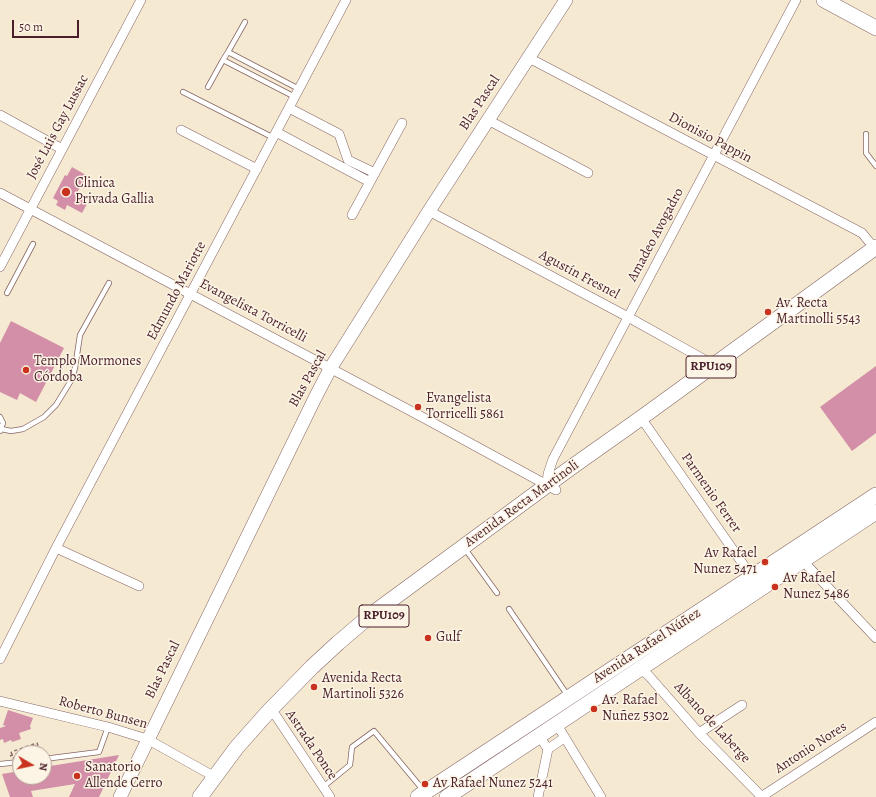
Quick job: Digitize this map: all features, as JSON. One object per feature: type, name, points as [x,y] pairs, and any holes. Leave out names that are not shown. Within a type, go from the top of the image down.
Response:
[{"type":"main road","name":"Blas Pascal","points":[[120,797],[314,398],[330,369],[429,211],[566,0]]},
{"type":"main road","points":[[824,0],[876,28]]},
{"type":"main road","name":"Avenida Recta Martinoli","points":[[200,797],[237,747],[343,648],[378,620],[503,528],[509,519],[548,489],[714,365],[876,251]]},
{"type":"main road","name":"Avenida Recta Martinoli","points":[[211,797],[272,714],[312,667],[372,614],[551,488],[646,425],[876,251]]},
{"type":"main road","name":"Avenida Rafael Núñez","points":[[421,795],[876,495]]},
{"type":"main road","name":"Avenida Rafael Núñez","points":[[447,797],[539,736],[556,723],[641,669],[876,512]]},
{"type":"main road","points":[[556,723],[556,718],[561,711],[608,680],[616,667]]},
{"type":"main road","points":[[518,731],[531,731],[539,736]]},
{"type":"street","name":"José Luis Gay Lussac","points":[[0,267],[141,0]]},
{"type":"street","name":"Edmundo Mariotte","points":[[0,659],[56,548],[346,0]]},
{"type":"street","name":"Amadeo Avogadro","points":[[551,488],[548,474],[553,459],[796,0]]},
{"type":"street","name":"Dionisio Pappin","points":[[529,58],[862,233],[876,251]]},
{"type":"street","points":[[290,108],[338,134],[346,164]]},
{"type":"street","points":[[0,115],[62,149]]},
{"type":"street","points":[[488,120],[588,173]]},
{"type":"street","points":[[352,215],[402,123]]},
{"type":"street","points":[[181,130],[257,169]]},
{"type":"street","points":[[275,135],[346,164],[373,178]]},
{"type":"street","name":"Evangelista Torricelli","points":[[0,193],[551,488]]},
{"type":"street","name":"Agustín Fresnel","points":[[429,211],[628,317],[714,365]]},
{"type":"street","name":"Parmenio Ferrer","points":[[646,425],[752,577]]},
{"type":"street","points":[[56,548],[139,586]]},
{"type":"street","points":[[803,561],[876,638]]},
{"type":"street","name":"Albano de Laberge","points":[[641,669],[649,676],[699,733],[762,797]]},
{"type":"street","name":"Roberto Bunsen","points":[[0,700],[108,727],[147,739],[215,777]]},
{"type":"street","points":[[699,733],[742,705]]},
{"type":"street","name":"Astrada Ponce","points":[[272,714],[330,797]]},
{"type":"street","name":"Antonio Nores","points":[[762,797],[876,722]]},
{"type":"street","points":[[556,723],[601,797]]},
{"type":"street","points":[[539,736],[548,749]]},
{"type":"street","points":[[538,797],[548,749],[564,738]]},
{"type":"lane","points":[[208,86],[245,22]]},
{"type":"lane","points":[[228,52],[297,93]]},
{"type":"lane","points":[[223,60],[297,93]]},
{"type":"lane","points":[[183,92],[275,135]]},
{"type":"lane","points":[[866,134],[866,153],[876,166]]},
{"type":"lane","points":[[7,293],[33,244]]},
{"type":"lane","points":[[0,417],[3,423],[1,430],[11,431],[23,429],[44,417],[56,404],[72,379],[80,335],[108,283]]},
{"type":"lane","points":[[468,553],[497,593]]},
{"type":"lane","points":[[509,609],[569,698]]},
{"type":"lane","points":[[52,758],[99,752],[108,727]]},
{"type":"lane","points":[[323,787],[350,766],[352,747],[374,731],[421,795]]},
{"type":"lane","points":[[0,764],[12,763]]},
{"type":"building","name":"Clinica Privada Gallia","points":[[72,167],[91,178],[85,189],[80,187],[76,195],[88,202],[82,213],[67,205],[65,210],[56,205],[58,201],[53,198],[65,175],[67,176]]},
{"type":"building","name":"Templo Mormones Córdoba","points":[[11,321],[64,348],[36,402],[20,393],[17,400],[0,392],[0,343]]},
{"type":"building","points":[[876,366],[876,433],[852,451],[820,407]]},
{"type":"building","points":[[8,710],[33,718],[30,726],[31,729],[19,733],[21,739],[12,742],[11,740],[4,743],[3,739],[0,740],[0,728],[6,726],[3,725]]},
{"type":"building","name":"Sanatorio Allende Cerro","points":[[119,755],[99,797],[69,797],[75,784],[31,791],[33,797],[10,797],[2,774],[12,772],[12,785],[52,785],[52,766]]},
{"type":"place","name":"Clinica Privada Gallia","points":[[66,192]]},
{"type":"place","name":"Av. Recta Martinolli 5543","points":[[768,312]]},
{"type":"place","name":"Templo Mormones Córdoba","points":[[26,370]]},
{"type":"place","name":"Evangelista Torricelli 5861","points":[[418,407]]},
{"type":"place","name":"Av Rafael Nunez 5471","points":[[765,562]]},
{"type":"place","name":"Av Rafael Nunez 5486","points":[[775,587]]},
{"type":"place","name":"Gulf","points":[[428,638]]},
{"type":"place","name":"Avenida Recta Martinoli 5326","points":[[314,687]]},
{"type":"place","name":"Av. Rafael Nuñez 5302","points":[[594,709]]},
{"type":"place","name":"Sanatorio Allende Cerro","points":[[77,776]]},
{"type":"place","name":"Av Rafael Nunez 5241","points":[[425,784]]}]
